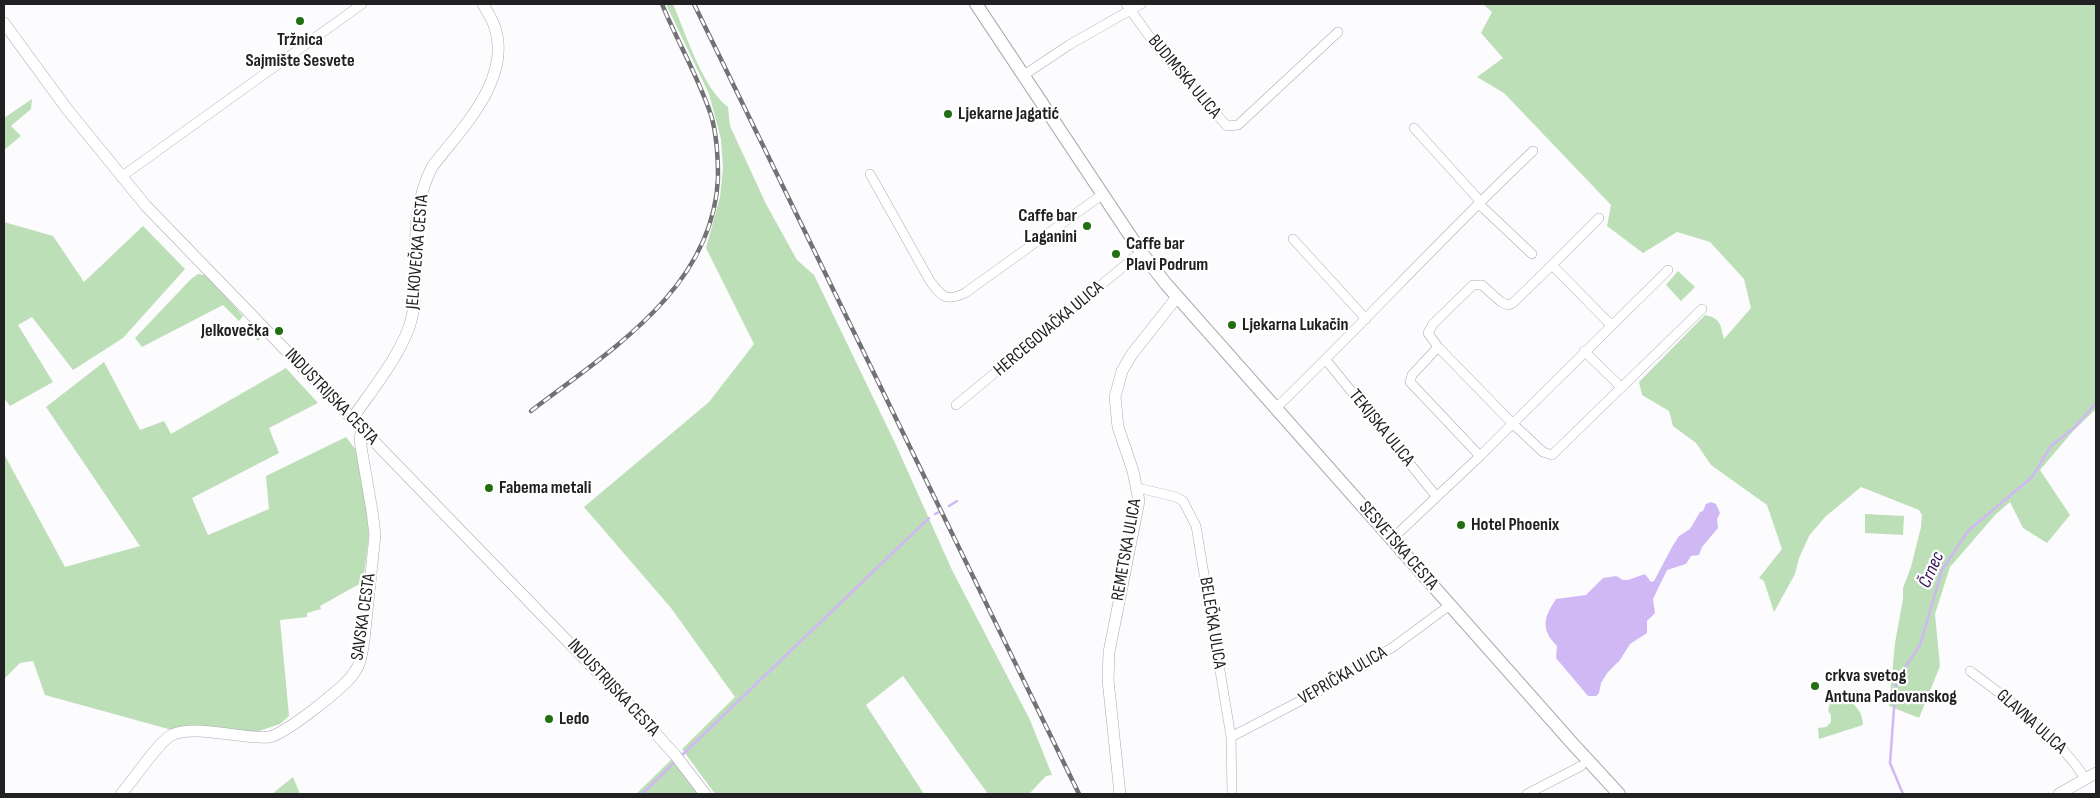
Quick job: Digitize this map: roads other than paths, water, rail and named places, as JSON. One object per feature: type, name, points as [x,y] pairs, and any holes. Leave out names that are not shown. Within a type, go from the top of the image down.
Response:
[{"type":"main road","name":"SESVETSKA CESTA","points":[[976,4],[1028,72],[1103,194],[1142,252],[1177,297],[1619,794]]},
{"type":"street","points":[[121,177],[362,4]]},
{"type":"street","name":"JELKOVEČKA CESTA","points":[[352,419],[402,345],[411,324],[415,298],[416,222],[419,201],[426,179],[432,167],[487,94],[493,80],[499,52],[498,39],[495,27],[483,4]]},
{"type":"street","points":[[1028,72],[1128,7],[1141,4]]},
{"type":"street","name":"BUDIMSKA ULICA","points":[[1128,7],[1160,51],[1227,126],[1238,125],[1338,32]]},
{"type":"street","name":"INDUSTRIJSKA CESTA","points":[[4,22],[67,109],[121,177],[194,256],[538,609],[679,759],[705,794]]},
{"type":"street","points":[[1414,128],[1479,202],[1532,254]]},
{"type":"street","points":[[1276,408],[1326,360],[1479,202],[1533,150]]},
{"type":"street","points":[[870,174],[930,281],[940,294],[946,298],[964,294],[1103,194]]},
{"type":"street","points":[[1599,218],[1513,303],[1508,305],[1501,302],[1482,285],[1473,285],[1428,329],[1429,337],[1438,347],[1543,452],[1552,455],[1702,308]]},
{"type":"street","points":[[1292,239],[1366,319]]},
{"type":"street","name":"HERCEGOVAČKA ULICA","points":[[956,406],[1142,252]]},
{"type":"street","points":[[1552,265],[1611,325]]},
{"type":"street","points":[[1392,539],[1480,456],[1668,270]]},
{"type":"street","name":"REMETSKA ULICA","points":[[1120,794],[1108,680],[1109,652],[1139,501],[1138,488],[1118,427],[1115,408],[1117,384],[1132,354],[1177,297]]},
{"type":"street","points":[[1438,347],[1412,375],[1410,382],[1480,456]]},
{"type":"street","points":[[1584,351],[1621,387]]},
{"type":"street","name":"TEKIJSKA ULICA","points":[[1326,360],[1436,496]]},
{"type":"street","name":"SAVSKA CESTA","points":[[120,794],[170,736],[192,732],[270,737],[288,729],[341,687],[354,674],[361,657],[364,640],[374,535],[372,511],[360,442],[363,430]]},
{"type":"street","name":"BELEČKA ULICA","points":[[1138,488],[1176,497],[1183,501],[1196,526],[1231,737],[1232,794]]},
{"type":"street","name":"VEPRIČKA ULICA","points":[[1231,737],[1323,689],[1393,647],[1450,605]]},
{"type":"street","name":"GLAVNA ULICA","points":[[1970,671],[2016,704],[2071,759],[2085,778]]},
{"type":"street","points":[[1527,794],[1581,766]]},
{"type":"street","points":[[2059,794],[2096,773]]},
{"type":"waterway","name":"Črnec","points":[[1903,794],[1890,763],[1896,681],[1920,645],[1942,570],[1968,531],[2032,477],[2051,446],[2075,427],[2096,403]]},
{"type":"waterway","points":[[949,506],[957,501]]},
{"type":"waterway","points":[[935,514],[939,512]]},
{"type":"waterway","points":[[681,756],[929,518]]},
{"type":"waterway","points":[[642,794],[676,761]]},
{"type":"railway","points":[[531,411],[592,365],[652,314],[677,285],[698,253],[712,217],[718,178],[717,146],[713,123],[700,86],[662,4]]},
{"type":"railway","points":[[694,4],[1079,794]]},
{"type":"place","name":"Tržnica Sajmište Sesvete","points":[[300,21]]},
{"type":"place","name":"Ljekarne Jagatić","points":[[948,114]]},
{"type":"place","name":"Caffe bar Laganini","points":[[1087,226]]},
{"type":"place","name":"Caffe bar Plavi Podrum","points":[[1116,254]]},
{"type":"place","name":"Ljekarna Lukačin","points":[[1232,325]]},
{"type":"place","name":"Jelkovečka","points":[[279,331]]},
{"type":"place","name":"Fabema metali","points":[[489,488]]},
{"type":"place","name":"Hotel Phoenix","points":[[1461,525]]},
{"type":"place","name":"crkva svetog Antuna Padovanskog","points":[[1815,686]]},
{"type":"place","name":"Ledo","points":[[549,719]]}]
